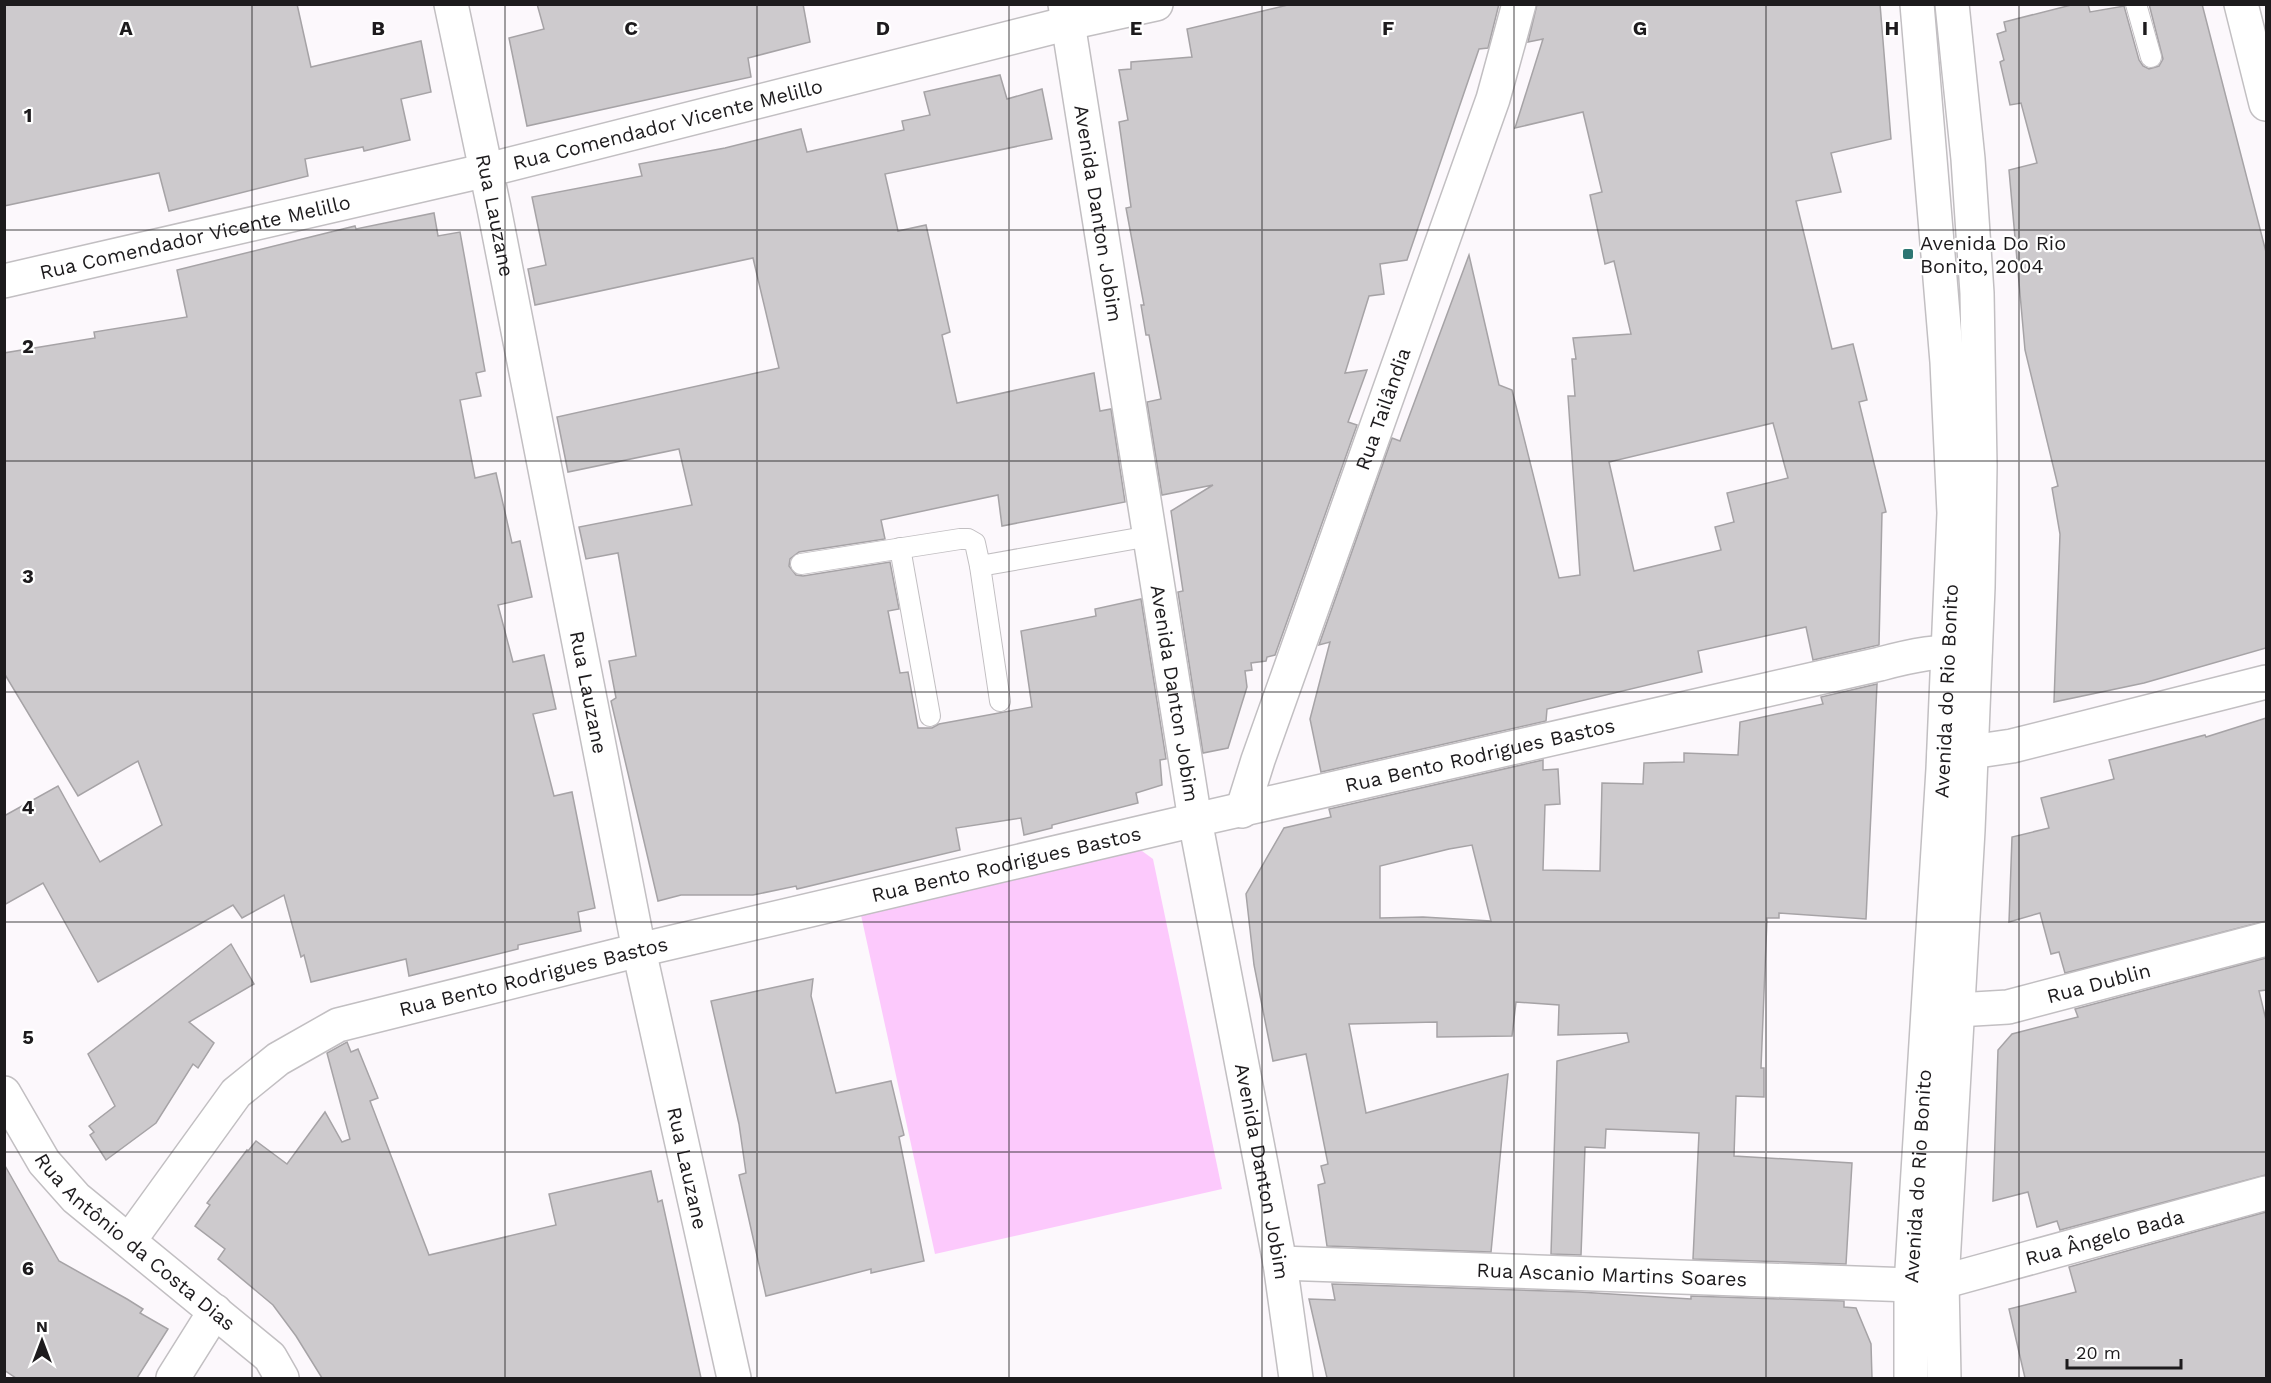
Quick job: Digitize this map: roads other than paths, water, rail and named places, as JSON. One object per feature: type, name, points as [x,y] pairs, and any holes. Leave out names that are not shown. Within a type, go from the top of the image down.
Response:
[{"type":"street","name":"Rua Lauzane","points":[[451,4],[487,170],[639,950],[734,1378]]},
{"type":"street","name":"Rua Comendador Vicente Melillo","points":[[4,281],[487,170],[1067,14],[1156,4]]},
{"type":"street","name":"Rua Tailândia","points":[[1242,811],[1257,760],[1493,99],[1519,4]]},
{"type":"street","points":[[2241,4],[2266,104]]},
{"type":"street","points":[[1917,9],[1955,5]]},
{"type":"street","name":"Avenida do Rio Bonito","points":[[1911,1378],[1927,1283],[1962,650],[1980,466],[1977,293],[1955,5]]},
{"type":"street","name":"Avenida do Rio Bonito","points":[[1917,9],[1948,374],[1962,650]]},
{"type":"street","name":"Avenida Danton Jobim","points":[[1067,14],[1195,820],[1280,1263],[1296,1378]]},
{"type":"street","name":"Rua Bento Rodrigues Bastos","points":[[129,1241],[236,1093],[278,1059],[338,1025],[639,950],[1195,820],[1880,664],[1918,653],[1962,650]]},
{"type":"street","points":[[1957,752],[2012,746],[2266,682]]},
{"type":"street","name":"Rua Dublin","points":[[1943,1009],[2008,1007],[2266,939]]},
{"type":"street","name":"Rua Antônio da Costa Dias","points":[[4,1092],[44,1162],[76,1198],[270,1357],[282,1378]]},
{"type":"street","name":"Rua Ângelo Bada","points":[[1927,1283],[2266,1193]]},
{"type":"street","name":"Rua Ascanio Martins Soares","points":[[1280,1263],[1927,1283]]},
{"type":"street","name":"Avenida do Rio Bonito","points":[[1927,1283],[1944,1378]]},
{"type":"street","points":[[173,1378],[215,1311]]},
{"type":"lane","points":[[2136,4],[2151,57]]},
{"type":"lane","points":[[980,566],[1150,536]]},
{"type":"lane","points":[[801,564],[960,539],[968,539],[975,543],[1000,701]]},
{"type":"lane","points":[[900,548],[930,716]]},
{"type":"place","name":"Avenida Do Rio Bonito, 2004","points":[[1908,254]]}]
